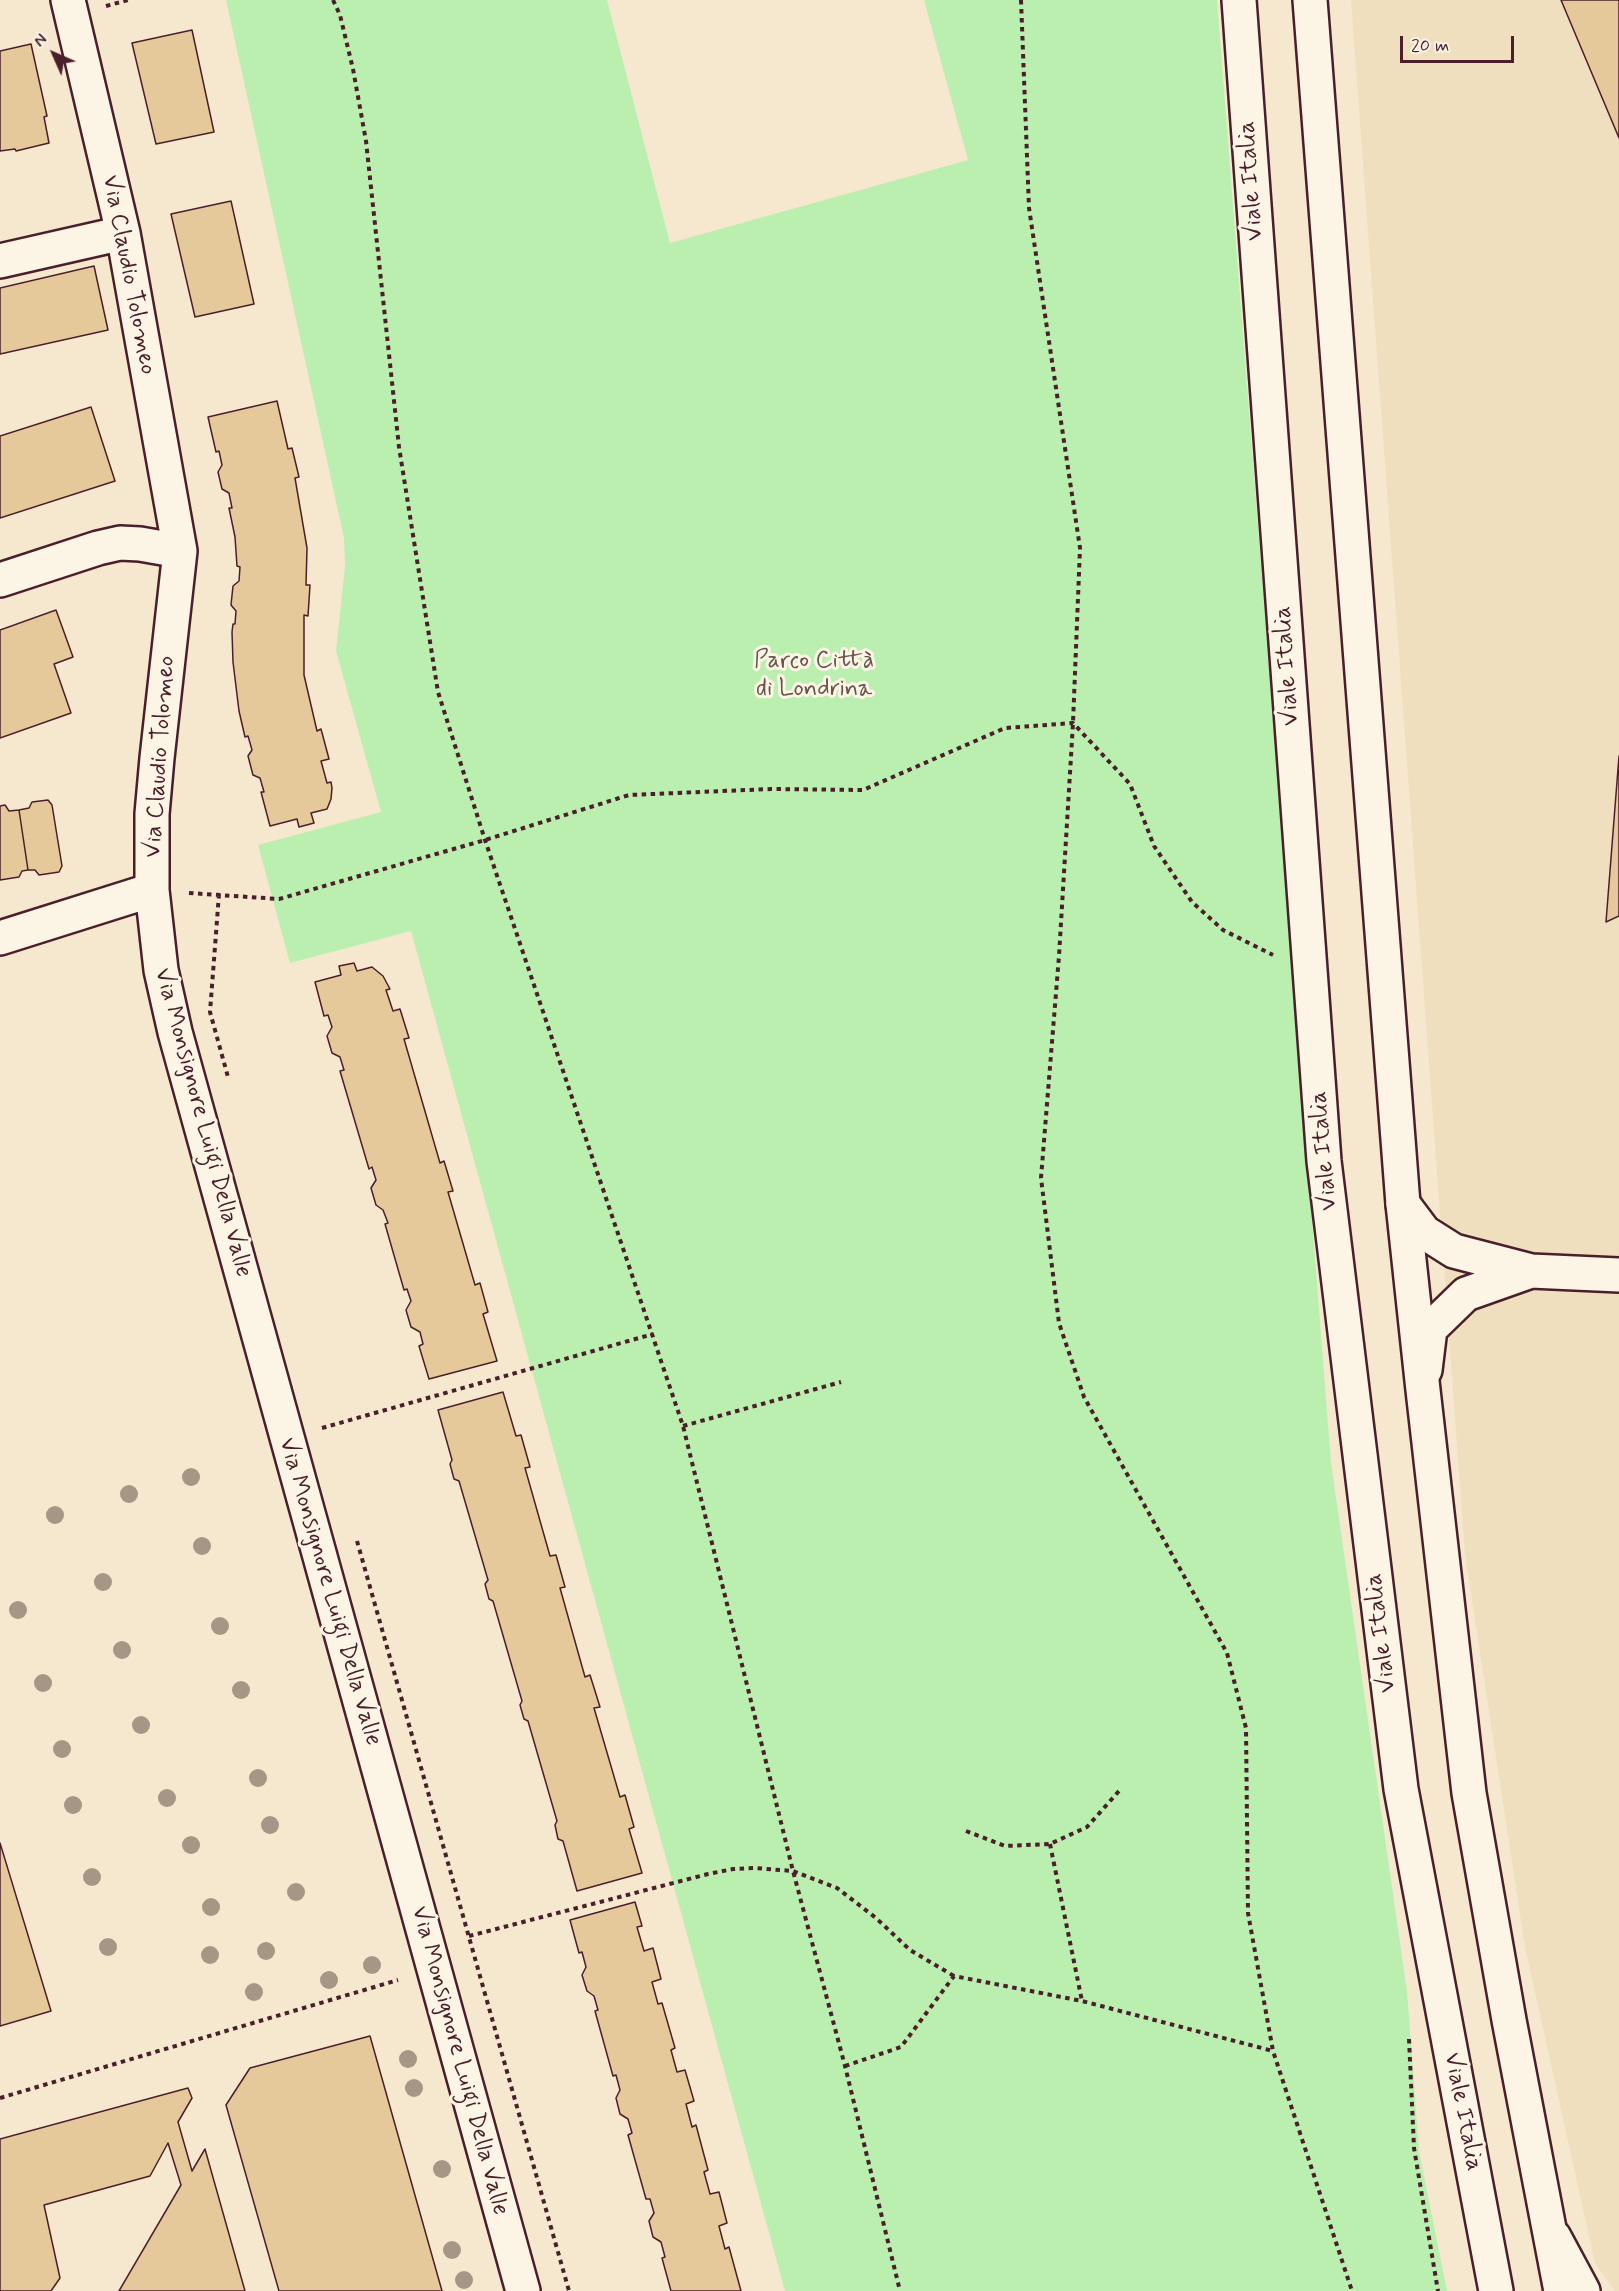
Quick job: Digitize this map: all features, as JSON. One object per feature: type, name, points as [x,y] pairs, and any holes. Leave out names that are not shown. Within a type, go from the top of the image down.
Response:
[{"type":"main road","name":"Via Claudio Tolomeo","points":[[68,0],[123,233],[180,551],[156,758],[152,814],[152,890]]},
{"type":"main road","name":"Viale Italia","points":[[1239,0],[1324,1161],[1401,1790],[1496,2291]]},
{"type":"main road","points":[[1310,0],[1402,1204],[1469,1793],[1561,2291]]},
{"type":"main road","points":[[0,261],[123,233]]},
{"type":"main road","points":[[0,580],[120,543],[180,551]]},
{"type":"main road","points":[[0,938],[152,890]]},
{"type":"main road","name":"Via Monsignore Luigi Della Valle","points":[[152,890],[161,970],[175,1032],[523,2291]]},
{"type":"main road","points":[[1402,1204],[1424,1232],[1454,1251],[1531,1271],[1619,1275]]},
{"type":"main road","points":[[1423,1390],[1430,1329],[1466,1294],[1531,1271]]},
{"type":"main road","points":[[1548,2226],[1583,2291]]},
{"type":"path","points":[[333,0],[340,15],[351,58],[366,141],[377,224],[382,299],[399,447],[438,692],[485,840],[683,1426],[793,1871],[846,2066],[900,2291]]},
{"type":"path","points":[[1021,0],[1029,208],[1080,548],[1073,723],[1059,956],[1041,1178],[1059,1323],[1084,1397],[1227,1653],[1246,1728],[1248,1913],[1273,2051],[1352,2291]]},
{"type":"path","points":[[152,890],[279,899],[485,840],[629,795],[771,789],[863,790],[1005,728],[1073,723]]},
{"type":"path","points":[[1073,723],[1130,784],[1154,846],[1192,902],[1223,930],[1278,957]]},
{"type":"path","points":[[219,894],[210,1012],[229,1081]]},
{"type":"path","points":[[287,1438],[653,1334]]},
{"type":"path","points":[[683,1426],[841,1382]]},
{"type":"path","points":[[324,1427],[327,1438]]},
{"type":"path","points":[[356,1540],[568,2291]]},
{"type":"path","points":[[966,1831],[1005,1846],[1050,1844],[1087,1827],[1119,1791]]},
{"type":"path","points":[[1050,1844],[1082,2001]]},
{"type":"path","points":[[469,1936],[708,1874],[754,1868],[793,1871],[837,1888],[876,1918],[910,1950],[954,1976],[1082,2001],[1273,2051]]},
{"type":"path","points":[[0,2098],[434,1969]]},
{"type":"path","points":[[846,2066],[901,2047],[954,1976]]},
{"type":"shaded area","points":[[1351,0],[1619,0],[1619,2291],[1615,2291],[1595,2263],[1525,1947],[1465,1554]]},
{"type":"green space","name":"Parco Città di Londrina","points":[[226,0],[607,0],[670,243],[968,160],[924,0],[1217,0],[1331,1463],[1407,1991],[1419,2151],[1447,2291],[785,2291],[411,931],[290,963],[258,845],[381,812],[336,651],[345,566],[344,538]]},
{"type":"building","points":[[1561,0],[1619,0],[1619,138]]},
{"type":"building","points":[[192,30],[214,132],[156,144],[132,43]]},
{"type":"building","points":[[31,44],[47,116],[44,117],[49,143],[16,151],[15,149],[0,151],[0,51]]},
{"type":"building","points":[[231,201],[254,304],[195,317],[171,214]]},
{"type":"building","points":[[94,266],[108,330],[0,354],[0,288]]},
{"type":"building","points":[[277,401],[288,449],[292,448],[299,477],[295,478],[307,548],[306,585],[310,585],[308,616],[304,615],[304,675],[317,731],[321,729],[329,759],[321,761],[327,783],[331,782],[332,788],[327,809],[311,813],[314,823],[299,827],[297,819],[270,826],[261,792],[264,792],[260,778],[253,775],[248,756],[252,750],[248,736],[245,737],[239,711],[233,662],[232,632],[236,611],[231,605],[233,586],[239,581],[240,567],[237,566],[229,493],[222,489],[218,472],[222,465],[219,451],[216,452],[208,417]]},
{"type":"building","points":[[91,407],[115,481],[0,518],[0,436]]},
{"type":"building","points":[[56,610],[73,657],[54,664],[71,713],[0,738],[0,630]]},
{"type":"building","points":[[1619,756],[1619,916],[1606,922]]},
{"type":"building","points":[[48,800],[52,805],[62,866],[59,872],[39,875],[35,870],[28,870],[19,810],[29,808],[32,802]]},
{"type":"building","points":[[5,805],[9,811],[19,810],[28,870],[22,871],[19,877],[0,880],[0,806]]},
{"type":"building","points":[[354,963],[357,971],[372,967],[383,976],[390,989],[386,990],[393,1011],[400,1009],[409,1038],[404,1039],[440,1163],[444,1161],[453,1191],[448,1192],[475,1285],[480,1283],[488,1312],[483,1314],[497,1361],[429,1379],[419,1346],[423,1344],[420,1332],[411,1327],[406,1310],[411,1301],[407,1289],[404,1290],[385,1224],[388,1223],[383,1210],[376,1205],[371,1188],[376,1180],[372,1167],[369,1169],[340,1071],[344,1070],[340,1057],[332,1053],[327,1036],[332,1027],[328,1015],[324,1016],[315,982],[341,975],[339,966]]},
{"type":"building","points":[[503,1392],[516,1436],[521,1435],[530,1467],[525,1468],[550,1556],[556,1555],[565,1587],[560,1588],[585,1677],[590,1675],[600,1707],[594,1708],[620,1797],[625,1795],[634,1827],[629,1829],[642,1873],[577,1891],[563,1841],[558,1839],[555,1825],[557,1821],[528,1721],[524,1719],[520,1705],[522,1701],[493,1601],[489,1599],[485,1584],[488,1580],[459,1481],[454,1479],[450,1464],[452,1460],[438,1410]]},
{"type":"building","points":[[0,1843],[51,2011],[0,2026]]},
{"type":"building","points":[[635,1902],[642,1926],[637,1927],[644,1951],[653,1948],[661,1979],[652,1982],[658,2004],[662,2003],[675,2048],[671,2050],[677,2072],[685,2070],[694,2101],[686,2104],[692,2127],[696,2125],[708,2170],[704,2172],[710,2194],[719,2192],[727,2223],[719,2226],[725,2249],[729,2247],[741,2291],[671,2291],[662,2258],[665,2257],[661,2242],[653,2237],[649,2221],[654,2213],[650,2199],[646,2199],[628,2135],[632,2133],[628,2119],[620,2114],[616,2098],[620,2090],[616,2075],[613,2076],[595,2011],[598,2010],[594,1996],[587,1991],[582,1975],[586,1967],[582,1952],[579,1953],[570,1920]]},
{"type":"building","points":[[370,2036],[442,2291],[279,2291],[226,2105],[250,2068]]},
{"type":"building","points":[[188,2088],[192,2098],[178,2122],[192,2171],[205,2149],[245,2291],[119,2291],[181,2185],[168,2143],[150,2176],[44,2205],[60,2278],[51,2291],[0,2291],[0,2139]]}]
